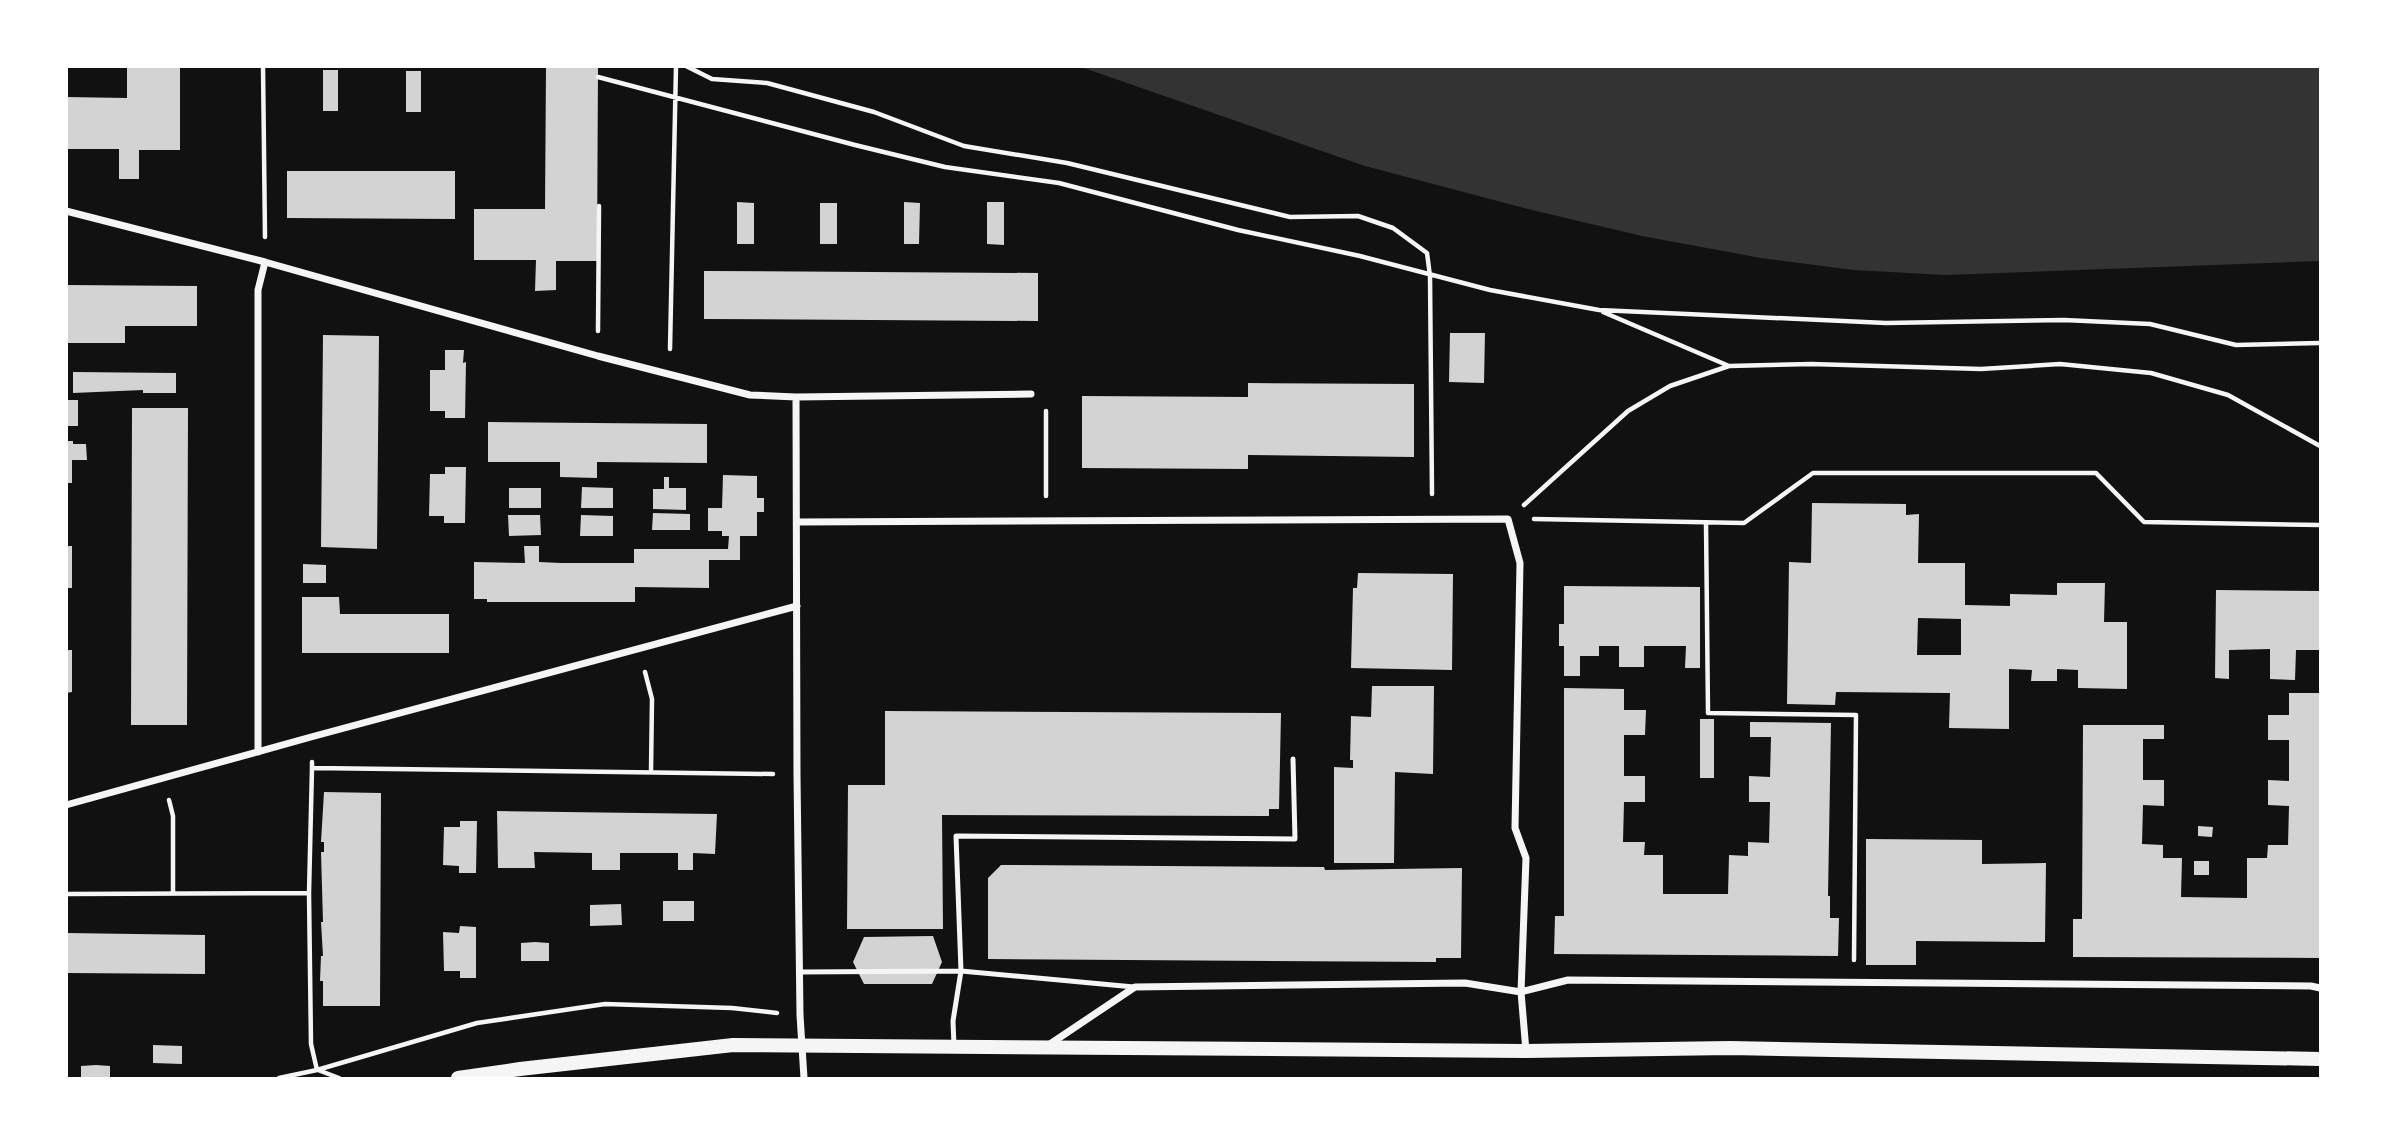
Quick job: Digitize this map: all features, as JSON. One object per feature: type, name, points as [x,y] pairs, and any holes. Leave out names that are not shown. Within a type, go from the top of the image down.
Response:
[{"type":"main road","points":[[458,1079],[520,1069],[733,1045],[1526,1051],[1730,1048],[2320,1059]]},
{"type":"street","points":[[66,211],[265,262],[598,356],[670,372],[750,395],[796,397],[1031,394]]},
{"type":"street","points":[[258,752],[258,290],[265,262]]},
{"type":"street","points":[[796,397],[799,972],[800,1045],[804,1079]]},
{"type":"street","points":[[797,523],[1508,519],[1520,563],[1515,828],[1526,858],[1521,992],[1526,1051]]},
{"type":"street","points":[[66,805],[797,606]]},
{"type":"street","points":[[1044,1048],[1135,987],[1465,983],[1521,992],[1568,980],[2320,988]]},
{"type":"lane","points":[[954,1047],[953,1021],[961,971],[956,836],[1295,839],[1293,759]]},
{"type":"lane","points":[[799,972],[961,971],[1135,987]]},
{"type":"path","points":[[263,66],[265,262]]},
{"type":"path","points":[[670,372],[676,66]]},
{"type":"path","points":[[686,66],[712,79],[767,83],[873,112],[964,146],[1067,163],[1290,217],[1358,216],[1393,228],[1427,253],[1430,275],[1433,520]]},
{"type":"path","points":[[598,77],[945,167],[1059,183],[1238,230],[1360,256],[1490,290],[1599,310],[1886,323],[2064,320],[2150,324],[2236,345],[2320,343]]},
{"type":"path","points":[[598,356],[599,206]]},
{"type":"path","points":[[1599,310],[1730,366]]},
{"type":"path","points":[[1508,519],[1628,411],[1670,386],[1730,366],[1811,364],[1981,369],[2060,364],[2151,373],[2228,395],[2320,446]]},
{"type":"path","points":[[1031,394],[1045,405],[1047,522]]},
{"type":"path","points":[[1508,519],[1744,523],[1813,473],[2096,473],[2144,522],[2320,525]]},
{"type":"path","points":[[1706,523],[1708,713],[1856,715],[1854,982]]},
{"type":"path","points":[[639,649],[652,699],[650,772]]},
{"type":"path","points":[[311,737],[311,1044],[317,1070]]},
{"type":"path","points":[[312,768],[797,775]]},
{"type":"path","points":[[163,778],[173,816],[173,893]]},
{"type":"path","points":[[66,894],[309,893]]},
{"type":"path","points":[[279,1079],[317,1070],[339,1079]]},
{"type":"shaded area","points":[[1081,67],[2320,67],[2320,261],[1946,275],[1853,270],[1761,258],[1642,236],[1365,166]]},
{"type":"building","points":[[127,66],[180,66],[180,150],[139,150],[139,179],[119,179],[119,149],[66,149],[66,97],[127,98]]},
{"type":"building","points":[[546,66],[598,66],[597,261],[556,261],[556,290],[535,291],[536,260],[474,260],[474,209],[545,209]]},
{"type":"building","points":[[323,70],[338,70],[338,111],[323,111]]},
{"type":"building","points":[[406,71],[421,71],[421,112],[406,112]]},
{"type":"building","points":[[287,171],[455,171],[455,219],[287,218]]},
{"type":"building","points":[[737,202],[754,203],[754,244],[737,244]]},
{"type":"building","points":[[904,202],[920,203],[919,244],[904,244]]},
{"type":"building","points":[[987,202],[1004,202],[1004,245],[987,244]]},
{"type":"building","points":[[820,203],[837,203],[837,244],[820,244]]},
{"type":"building","points":[[704,271],[1038,273],[1038,321],[704,319]]},
{"type":"building","points":[[66,285],[197,286],[197,326],[125,326],[125,343],[66,343]]},
{"type":"building","points":[[1450,333],[1485,333],[1484,383],[1449,382]]},
{"type":"building","points":[[323,335],[379,336],[377,549],[321,547]]},
{"type":"building","points":[[445,350],[464,350],[465,418],[445,418],[445,411],[430,411],[430,370],[445,370]]},
{"type":"building","points":[[73,372],[176,373],[176,393],[143,393],[143,390],[73,393]]},
{"type":"building","points":[[1248,383],[1414,384],[1414,457],[1248,455],[1248,469],[1082,468],[1082,396],[1248,397]]},
{"type":"building","points":[[66,400],[78,400],[78,426],[66,426]]},
{"type":"building","points":[[132,408],[188,408],[187,725],[131,725]]},
{"type":"building","points":[[488,422],[707,424],[707,463],[597,462],[597,478],[560,477],[560,462],[488,462]]},
{"type":"building","points":[[66,441],[86,444],[87,460],[72,460],[72,483],[66,483]]},
{"type":"building","points":[[445,467],[466,467],[465,523],[444,523],[444,516],[429,516],[430,474],[445,474]]},
{"type":"building","points":[[723,475],[757,476],[757,498],[764,498],[764,512],[757,512],[757,536],[740,536],[740,560],[709,560],[709,588],[635,587],[635,602],[487,602],[487,599],[474,599],[474,562],[525,563],[524,546],[539,546],[539,562],[561,563],[634,563],[634,549],[728,549],[729,536],[722,536],[722,531],[708,531],[708,508],[722,508]]},
{"type":"building","points":[[664,477],[669,477],[669,488],[686,488],[686,510],[653,509],[653,489],[664,489]]},
{"type":"building","points":[[582,487],[613,488],[613,508],[581,508]]},
{"type":"building","points":[[509,488],[541,488],[541,508],[509,508]]},
{"type":"building","points":[[1812,503],[1906,504],[1906,515],[1919,514],[1918,563],[1965,563],[1965,605],[2010,606],[2010,594],[2057,595],[2057,583],[2105,583],[2104,622],[2127,622],[2127,689],[2078,688],[2078,670],[2057,669],[2057,681],[2031,681],[2032,670],[2009,669],[2009,729],[1949,728],[1950,693],[1836,692],[1835,705],[1787,704],[1789,562],[1811,563]],"holes":[[[1918,618],[1961,619],[1961,655],[1917,655]]]},
{"type":"building","points":[[653,513],[690,514],[690,530],[652,530]]},
{"type":"building","points":[[508,515],[540,515],[541,535],[509,536]]},
{"type":"building","points":[[581,515],[613,516],[613,536],[580,536]]},
{"type":"building","points":[[66,546],[72,546],[72,588],[66,588]]},
{"type":"building","points":[[303,564],[326,565],[326,583],[303,583]]},
{"type":"building","points":[[1358,573],[1453,574],[1452,670],[1351,668],[1353,588],[1357,588]]},
{"type":"building","points":[[1564,586],[1700,587],[1700,668],[1685,668],[1686,646],[1644,646],[1644,667],[1619,667],[1619,646],[1599,646],[1599,656],[1580,656],[1580,676],[1564,676],[1564,646],[1559,646],[1559,624],[1564,624]]},
{"type":"building","points":[[2216,590],[2320,591],[2320,650],[2296,650],[2295,680],[2270,679],[2270,649],[2229,650],[2229,679],[2215,678]]},
{"type":"building","points":[[302,597],[339,597],[340,614],[449,614],[449,653],[302,653]]},
{"type":"building","points":[[66,650],[72,650],[72,692],[66,693]]},
{"type":"building","points":[[1372,686],[1434,686],[1433,774],[1395,772],[1394,863],[1334,863],[1334,767],[1353,768],[1353,760],[1350,760],[1351,716],[1371,717]]},
{"type":"building","points":[[1564,688],[1624,689],[1624,710],[1646,710],[1645,735],[1624,735],[1624,776],[1645,776],[1645,802],[1624,802],[1623,842],[1645,842],[1644,855],[1663,855],[1663,894],[1728,894],[1729,855],[1748,856],[1748,842],[1769,843],[1770,802],[1749,802],[1749,776],[1770,777],[1771,737],[1750,737],[1750,722],[1831,723],[1828,896],[1830,918],[1839,918],[1838,956],[1554,954],[1555,916],[1564,916]]},
{"type":"building","points":[[2289,693],[2320,693],[2320,958],[2073,957],[2073,919],[2082,919],[2083,725],[2164,725],[2164,739],[2143,739],[2143,780],[2164,780],[2164,806],[2143,805],[2142,844],[2163,845],[2163,858],[2182,858],[2181,897],[2247,898],[2247,858],[2267,858],[2268,845],[2288,845],[2289,806],[2268,805],[2268,780],[2289,781],[2289,740],[2268,740],[2268,715],[2289,715]]},
{"type":"building","points":[[885,711],[1281,713],[1279,809],[1269,809],[1269,816],[942,815],[943,929],[847,929],[848,785],[885,785]]},
{"type":"building","points":[[1700,719],[1714,719],[1714,778],[1700,778]]},
{"type":"building","points":[[324,792],[381,793],[380,1006],[323,1006],[323,981],[320,981],[323,956],[321,852],[324,852],[324,842],[321,842]]},
{"type":"building","points":[[497,811],[717,814],[715,854],[693,853],[693,870],[678,870],[678,853],[620,853],[620,870],[592,870],[592,853],[534,852],[535,868],[498,868]]},
{"type":"building","points":[[460,821],[477,821],[476,873],[459,873],[459,866],[443,865],[444,827],[460,827]]},
{"type":"building","points":[[2198,826],[2213,827],[2212,837],[2198,836]]},
{"type":"building","points":[[1866,839],[1982,840],[1982,864],[2046,863],[2045,942],[1916,941],[1916,965],[1866,965]]},
{"type":"building","points":[[2194,861],[2209,861],[2209,875],[2194,875]]},
{"type":"building","points":[[1001,865],[1324,867],[1325,870],[1462,868],[1461,958],[1436,958],[1436,962],[988,959],[988,878]]},
{"type":"building","points":[[663,901],[694,901],[694,921],[663,921]]},
{"type":"building","points":[[621,904],[622,925],[590,926],[590,905]]},
{"type":"building","points":[[460,926],[476,927],[476,978],[460,978],[460,971],[444,971],[443,932],[459,933]]},
{"type":"building","points":[[66,933],[205,935],[205,974],[66,973]]},
{"type":"building","points":[[933,936],[942,962],[932,984],[864,984],[853,962],[864,937]]},
{"type":"building","points":[[521,943],[549,943],[549,961],[521,961]]},
{"type":"building","points":[[153,1045],[182,1046],[182,1064],[153,1063]]},
{"type":"building","points":[[81,1066],[110,1066],[110,1078],[81,1078]]}]
